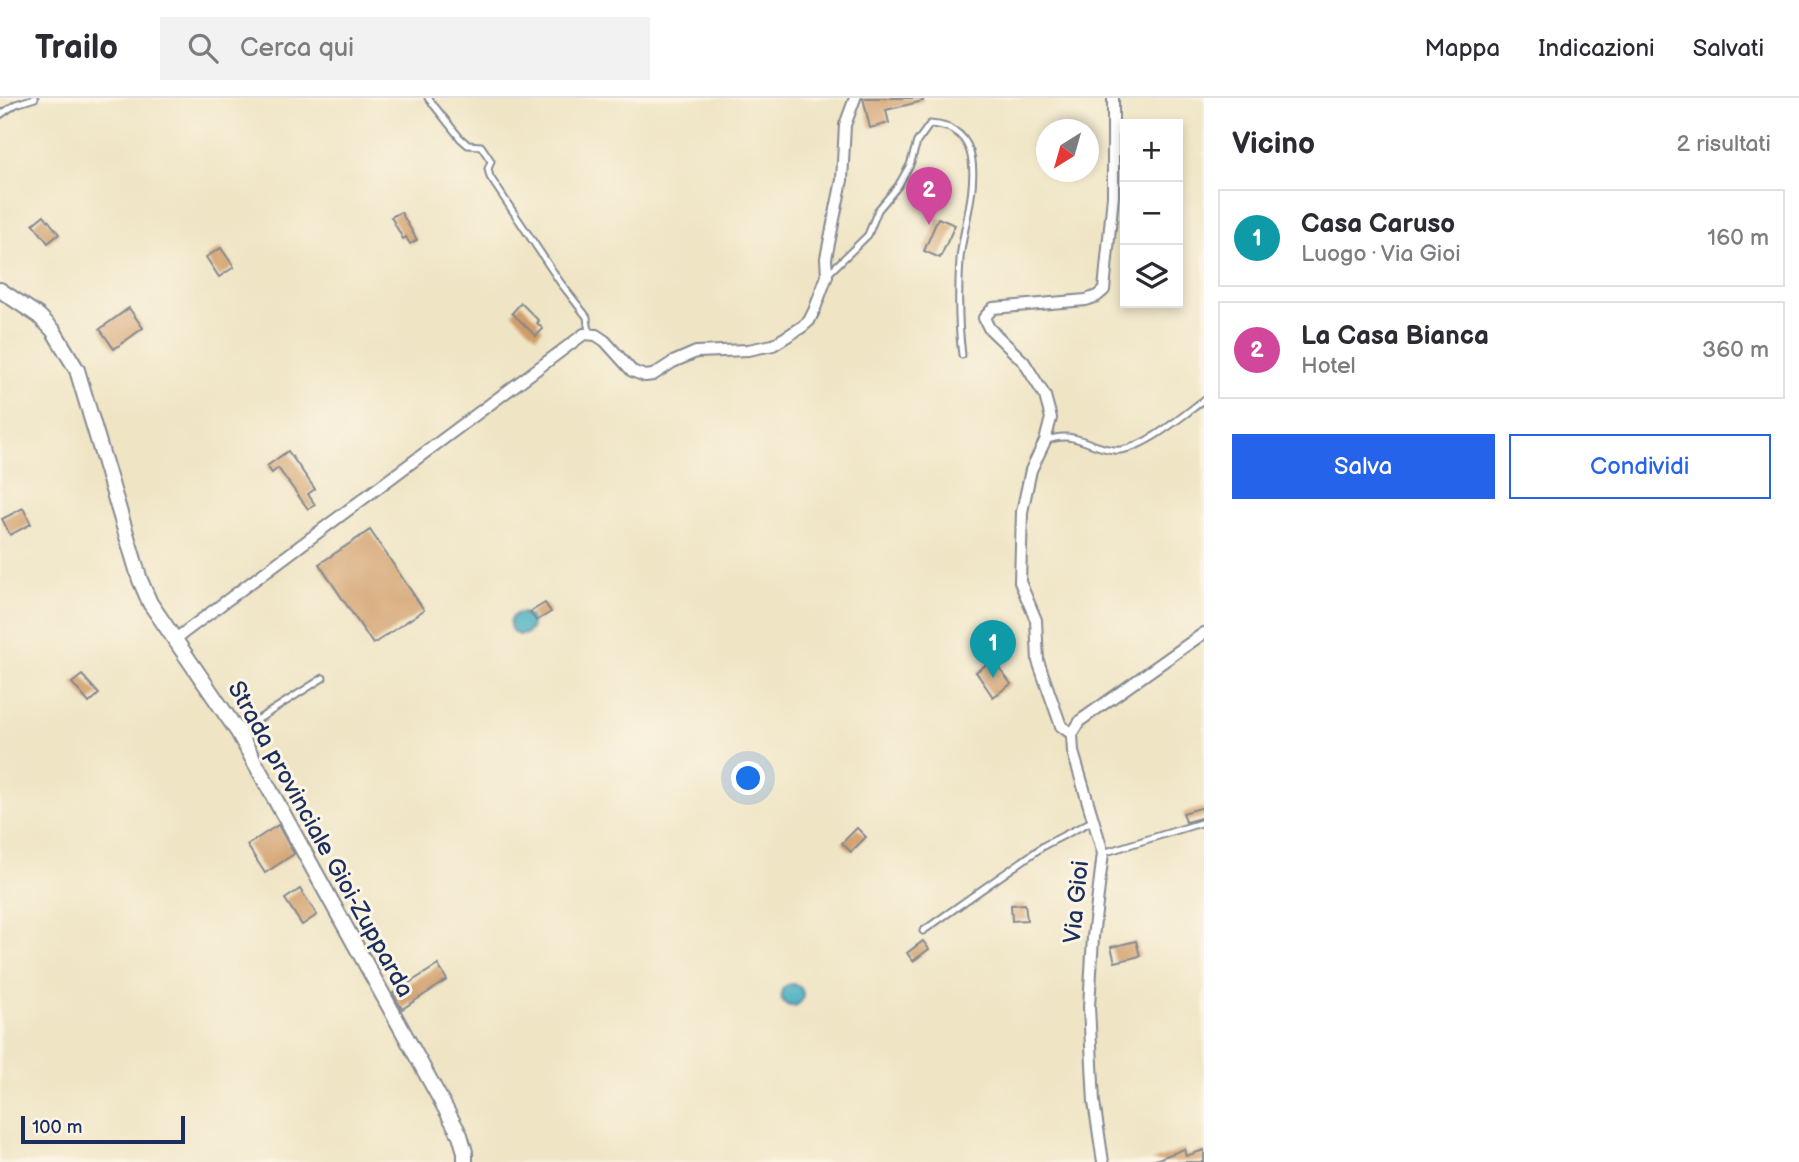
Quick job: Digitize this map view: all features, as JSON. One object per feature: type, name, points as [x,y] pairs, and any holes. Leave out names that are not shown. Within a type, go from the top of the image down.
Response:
[{"type":"street","points":[[174,640],[584,334],[589,333],[605,341],[632,371],[639,375],[653,375],[696,352],[761,348],[792,334],[809,321],[827,276],[826,258],[842,180],[845,125],[855,98]]},
{"type":"street","points":[[1113,98],[1113,196],[1104,290],[1086,300],[993,308],[984,318],[989,328],[1024,362],[1045,396],[1051,418],[1045,441],[1031,470],[1022,512],[1020,582],[1035,620],[1038,661],[1061,726],[1072,734],[1081,720],[1204,632]]},
{"type":"street","name":"Strada provinciale Gioi-Zupparda","points":[[0,290],[39,316],[53,330],[77,370],[140,580],[150,604],[238,732],[460,1135],[466,1152],[465,1162]]},
{"type":"street","name":"Via Gioi","points":[[1072,734],[1073,752],[1103,853],[1093,937],[1089,1007],[1094,1102],[1103,1162]]},
{"type":"lane","points":[[0,115],[16,104],[35,98]]},
{"type":"lane","points":[[428,98],[460,138],[468,145],[481,146],[488,155],[491,161],[488,169],[490,177],[587,317],[589,333]]},
{"type":"lane","points":[[827,276],[868,235],[878,210],[898,186],[910,165],[918,142],[930,124],[944,125],[959,134],[969,148],[973,167],[972,195],[960,257],[959,332],[962,355]]},
{"type":"lane","points":[[1045,441],[1058,436],[1074,436],[1114,450],[1130,448],[1204,400]]},
{"type":"lane","points":[[238,732],[323,678]]},
{"type":"lane","points":[[923,930],[1045,845],[1092,821]]},
{"type":"lane","points":[[1103,853],[1204,822]]},
{"type":"water","points":[[521,613],[529,616],[532,624],[529,632],[521,635],[513,632],[510,624],[513,616]]},
{"type":"water","points":[[792,984],[800,987],[803,995],[800,1003],[792,1006],[784,1003],[781,995],[784,987]]},
{"type":"building","points":[[863,98],[923,98],[923,101],[886,110],[889,123],[870,128]]},
{"type":"building","points":[[401,212],[417,240],[410,244],[406,237],[403,239],[391,217]]},
{"type":"building","points":[[44,215],[59,234],[48,243],[33,224]]},
{"type":"building","points":[[938,218],[955,225],[940,258],[924,251]]},
{"type":"building","points":[[221,248],[234,267],[219,277],[206,257]]},
{"type":"building","points":[[521,303],[539,321],[537,323],[543,329],[536,336],[512,313]]},
{"type":"building","points":[[129,308],[143,328],[114,349],[100,329]]},
{"type":"building","points":[[288,451],[315,489],[308,494],[315,505],[308,509],[278,468],[272,473],[267,466]]},
{"type":"building","points":[[23,508],[31,524],[10,535],[2,519]]},
{"type":"building","points":[[370,530],[424,610],[373,644],[319,564]]},
{"type":"building","points":[[545,603],[551,612],[536,621],[530,612]]},
{"type":"building","points":[[993,660],[1011,684],[993,697],[976,672]]},
{"type":"building","points":[[82,675],[99,694],[89,703],[72,683]]},
{"type":"building","points":[[1204,807],[1204,817],[1186,822],[1183,813]]},
{"type":"building","points":[[278,825],[294,854],[265,873],[247,845]]},
{"type":"building","points":[[857,828],[866,837],[851,852],[842,843]]},
{"type":"building","points":[[300,889],[317,915],[302,925],[285,899]]},
{"type":"building","points":[[1025,904],[1027,920],[1012,921],[1011,905]]},
{"type":"building","points":[[923,941],[929,949],[913,961],[907,953]]},
{"type":"building","points":[[1136,941],[1140,956],[1115,962],[1111,947]]},
{"type":"building","points":[[438,965],[447,980],[402,1009],[393,993]]},
{"type":"building","points":[[1184,1149],[1186,1156],[1204,1150],[1204,1162],[1150,1162]]},
{"type":"place","name":"La Casa Bianca","points":[[929,225]]},
{"type":"place","name":"Casa Caruso","points":[[993,678]]}]
